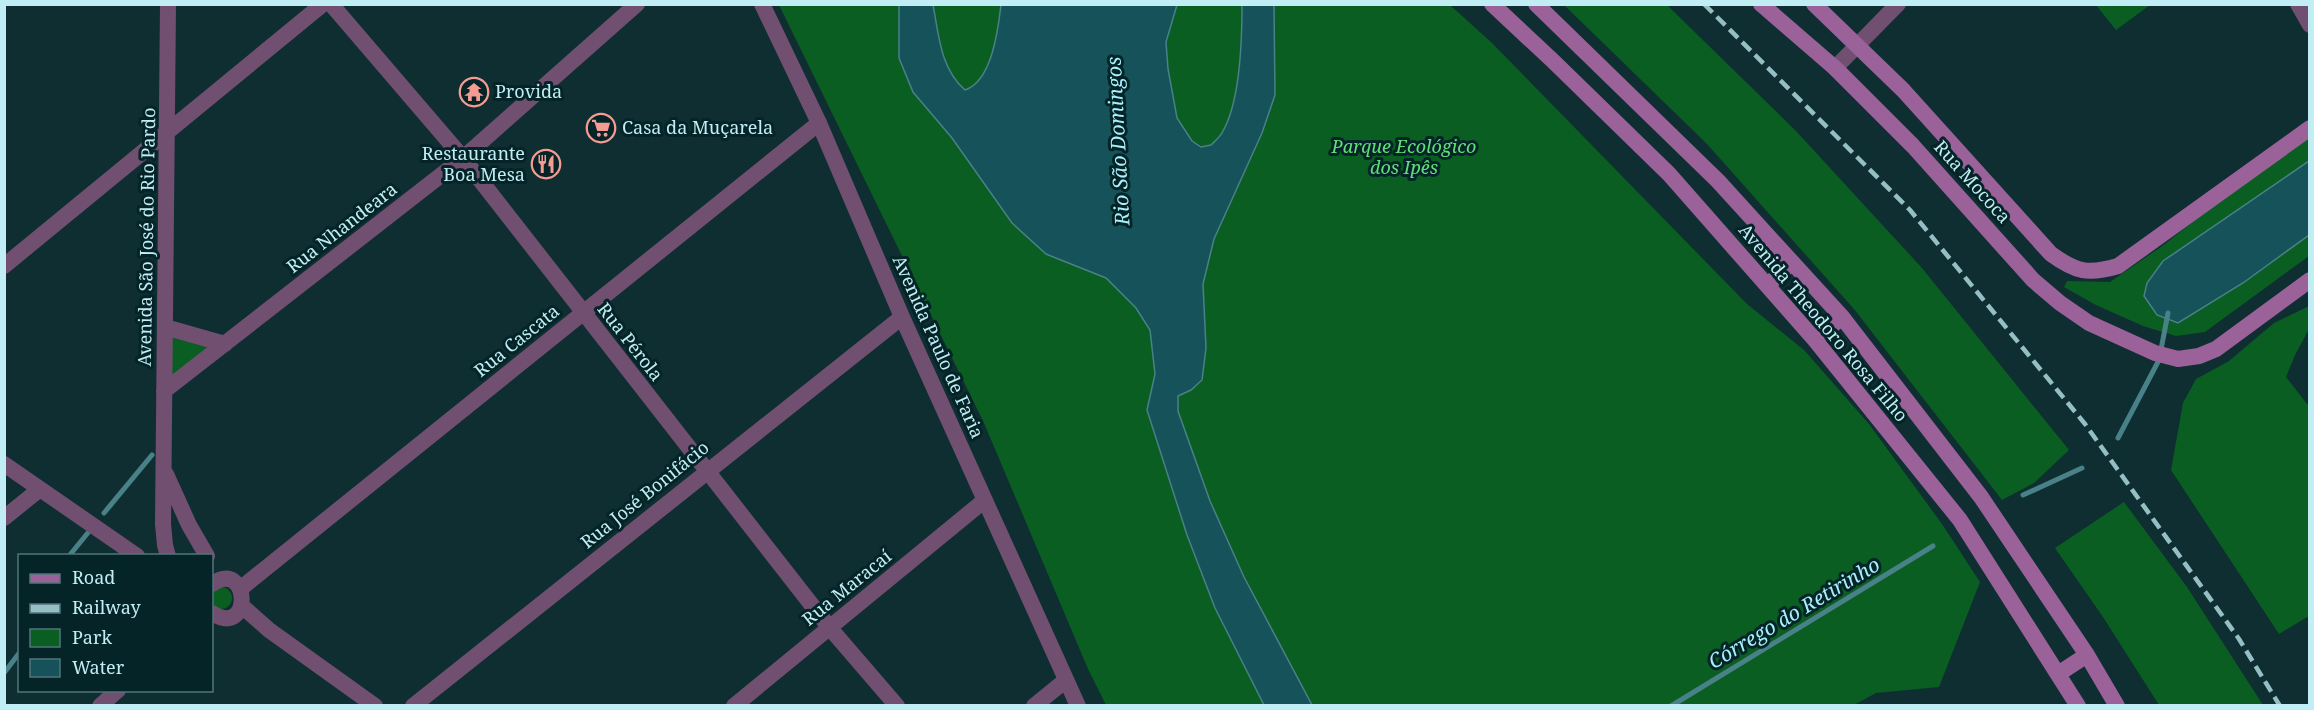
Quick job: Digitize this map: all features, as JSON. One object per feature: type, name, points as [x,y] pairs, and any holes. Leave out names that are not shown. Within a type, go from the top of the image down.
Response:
[{"type":"main road","name":"Avenida Theodoro Rosa Filho","points":[[1492,4],[1669,174],[1815,340],[1960,520],[2078,705]]},
{"type":"main road","name":"Avenida Theodoro Rosa Filho","points":[[1536,4],[1718,181],[1842,317],[1981,497],[2087,655],[2117,705]]},
{"type":"main road","name":"Rua Mococa","points":[[1761,4],[1835,68],[1913,146],[2033,280],[2089,323],[2155,353],[2178,359],[2199,356],[2216,349],[2310,280]]},
{"type":"main road","name":"Rua Mococa","points":[[1814,4],[1903,90],[2051,254],[2066,265],[2082,271],[2099,272],[2118,266],[2310,128]]},
{"type":"main road","points":[[1768,285],[1791,263]]},
{"type":"main road","points":[[1815,340],[1842,317]]},
{"type":"main road","points":[[2058,674],[2087,655]]},
{"type":"street","name":"Avenida São José do Rio Pardo","points":[[168,4],[169,132],[163,524],[168,554]]},
{"type":"street","points":[[4,266],[323,4]]},
{"type":"street","name":"Rua Pérola","points":[[331,4],[463,158],[829,627],[897,705]]},
{"type":"street","name":"Rua Nhandeara","points":[[164,391],[463,158],[637,4]]},
{"type":"street","name":"Avenida Paulo de Faria","points":[[762,4],[819,123],[902,316],[1078,705]]},
{"type":"street","points":[[1835,68],[1898,4]]},
{"type":"street","points":[[2298,4],[2310,25]]},
{"type":"street","name":"Rua Cascata","points":[[238,604],[582,313],[819,123]]},
{"type":"street","name":"Rua José Bonifácio","points":[[413,705],[902,316]]},
{"type":"street","points":[[165,327],[225,344]]},
{"type":"street","points":[[4,464],[133,552]]},
{"type":"street","name":"Avenida São José do Rio Pardo","points":[[164,470],[189,525],[206,554]]},
{"type":"street","points":[[4,518],[40,489]]},
{"type":"street","name":"Rua Maracaí","points":[[734,705],[985,500]]},
{"type":"street","points":[[217,580],[231,581],[238,604],[270,630],[375,705]]},
{"type":"street","points":[[213,613],[225,618],[238,604]]},
{"type":"street","points":[[1034,705],[1066,680]]},
{"type":"street","points":[[100,705],[116,692]]},
{"type":"green space","points":[[779,5],[899,5],[899,58],[913,92],[952,138],[1012,223],[1046,254],[1106,278],[1136,308],[1150,330],[1155,374],[1147,410],[1187,535],[1215,608],[1264,705],[1106,705],[1088,669],[984,423]]},
{"type":"green space","points":[[933,5],[1001,5],[998,28],[987,66],[974,85],[965,90],[945,62]]},
{"type":"green space","points":[[1177,5],[1242,5],[1240,52],[1233,103],[1222,133],[1211,145],[1201,147],[1192,141],[1177,118],[1168,69],[1166,42]]},
{"type":"green space","name":"Parque Ecológico dos Ipês","points":[[1274,5],[1450,5],[1492,43],[1747,304],[1804,350],[1869,424],[1942,524],[1980,582],[1939,687],[1876,693],[1854,705],[1312,705],[1244,577],[1210,501],[1178,411],[1178,396],[1191,390],[1203,315],[1203,284],[1214,239],[1262,133],[1274,29]]},
{"type":"green space","points":[[1564,5],[1667,5],[1796,131],[1922,268],[2069,450],[2034,483],[2002,500],[1854,309],[1707,144]]},
{"type":"green space","points":[[2096,5],[2150,5],[2116,30]]},
{"type":"green space","points":[[2309,134],[2309,256],[2205,332],[2176,336],[2143,326],[2096,305],[2064,287],[2067,281],[2110,282],[2165,244],[2259,169]]},
{"type":"green space","points":[[2309,306],[2309,329],[2286,377],[2309,404],[2309,616],[2279,634],[2171,470],[2183,403],[2196,379],[2229,361],[2274,323]]},
{"type":"green space","points":[[170,334],[212,345],[168,380]]},
{"type":"green space","points":[[2124,502],[2187,587],[2263,705],[2159,705],[2103,617],[2055,548]]},
{"type":"green space","points":[[217,588],[225,588],[231,594],[231,602],[225,608],[217,608],[213,604],[213,592]]},
{"type":"water","name":"Rio São Domingos","points":[[899,5],[933,5],[945,61],[950,72],[965,90],[974,85],[987,66],[998,28],[1001,5],[1177,5],[1166,42],[1168,69],[1177,118],[1192,141],[1201,147],[1211,145],[1221,135],[1229,118],[1236,87],[1242,5],[1274,5],[1275,95],[1262,133],[1214,239],[1203,284],[1206,348],[1202,380],[1191,390],[1178,396],[1178,411],[1210,501],[1244,577],[1312,705],[1264,705],[1215,608],[1187,535],[1147,410],[1155,374],[1150,330],[1136,308],[1106,278],[1046,254],[1012,223],[952,138],[913,92],[899,58]]},
{"type":"water","points":[[2309,161],[2309,235],[2243,283],[2178,323],[2157,315],[2144,296],[2147,283],[2163,261]]},
{"type":"waterway","points":[[2118,438],[2159,360],[2168,313]]},
{"type":"waterway","points":[[104,513],[152,455]]},
{"type":"waterway","points":[[2023,495],[2082,468]]},
{"type":"waterway","points":[[71,554],[91,529]]},
{"type":"waterway","name":"Córrego do Retirinho","points":[[1671,706],[1933,546]]},
{"type":"waterway","points":[[4,673],[18,655]]},
{"type":"railway","points":[[1704,4],[1910,210],[2085,424],[2239,639],[2280,706]]},
{"type":"place","name":"Provida","points":[[474,92]]},
{"type":"place","name":"Casa da Muçarela","points":[[601,128]]},
{"type":"place","name":"Restaurante Boa Mesa","points":[[546,164]]}]
